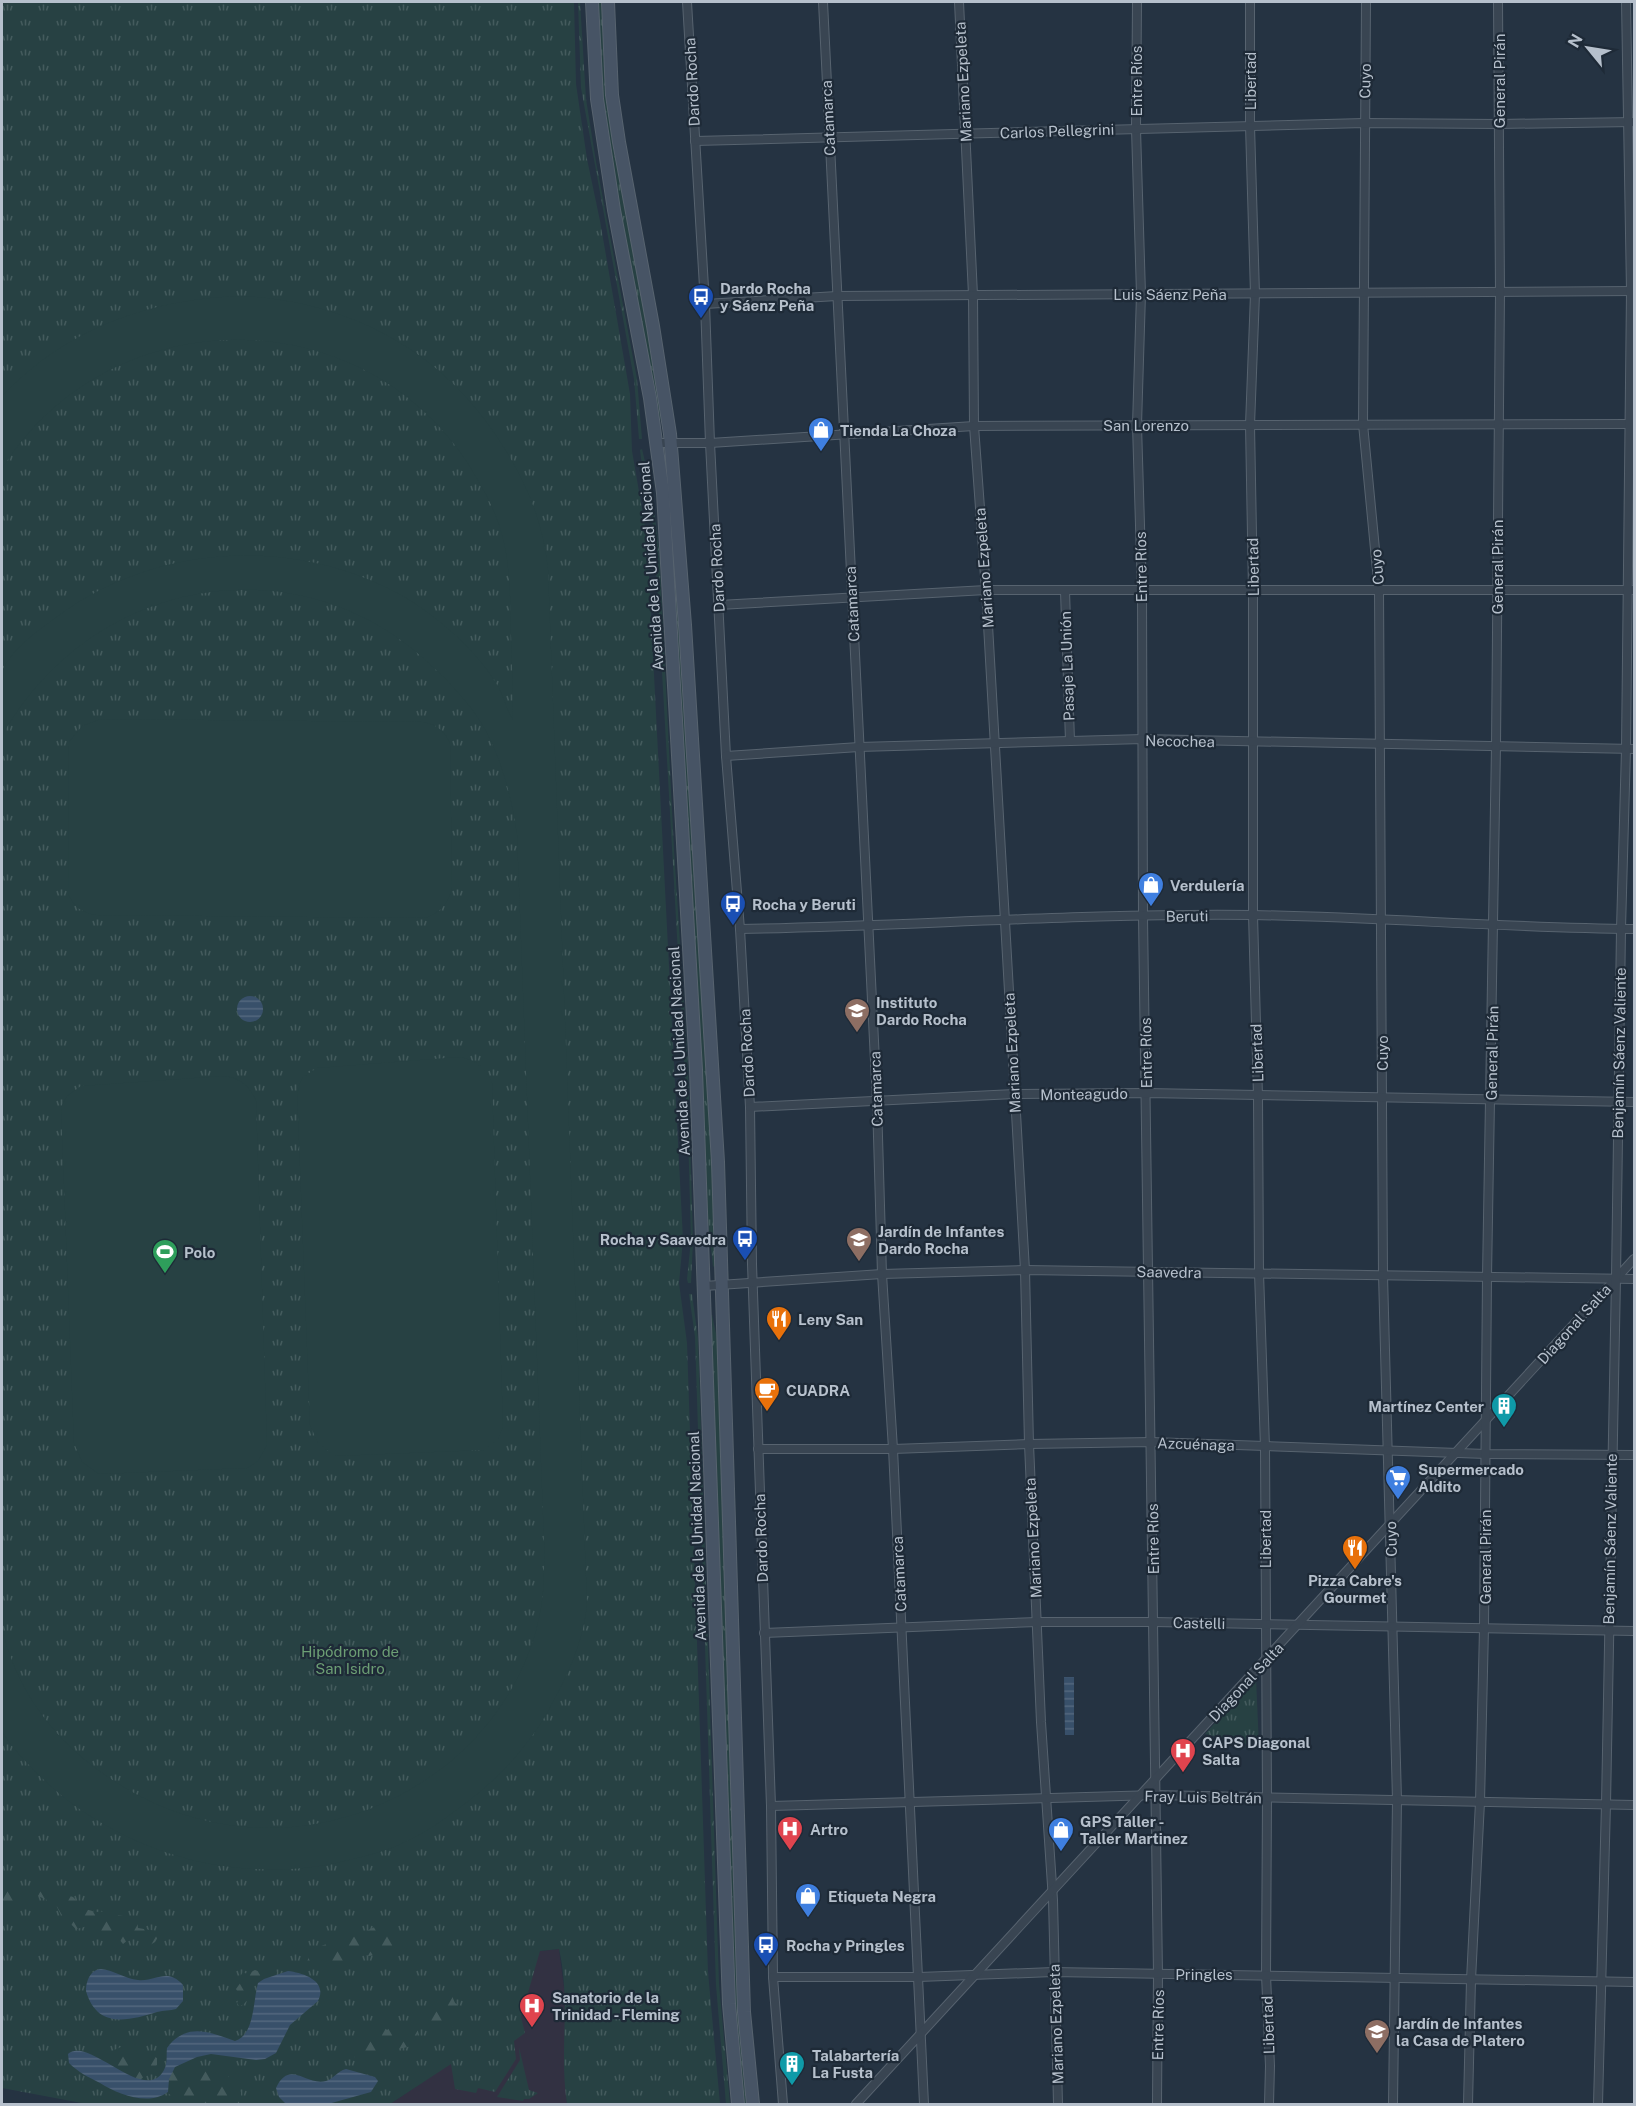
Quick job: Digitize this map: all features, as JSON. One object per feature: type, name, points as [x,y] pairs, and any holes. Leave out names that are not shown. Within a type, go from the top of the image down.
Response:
[{"type":"main road","name":"Avenida de la Unidad Nacional","points":[[592,2],[597,99],[657,443],[671,616],[696,1070],[729,2004],[738,2104]]},
{"type":"main road","name":"Avenida de la Unidad Nacional","points":[[608,2],[612,95],[671,443],[691,715],[718,1162],[744,2012],[753,2104]]},
{"type":"street","name":"Dardo Rocha","points":[[687,2],[705,304],[726,756],[740,929],[750,1107],[758,1449],[771,1806],[773,1977],[783,2104]]},
{"type":"street","name":"Catamarca","points":[[823,2],[877,1102],[882,1274],[893,1449],[924,2104]]},
{"type":"street","name":"Mariano Ezpeleta","points":[[959,2],[973,296],[974,426],[987,590],[1025,1270],[1029,1444],[1052,1891],[1058,2104]]},
{"type":"street","name":"Entre Ríos","points":[[1137,2],[1136,129],[1140,294],[1137,425],[1142,592],[1143,917],[1158,1974],[1157,2104]]},
{"type":"street","name":"Libertad","points":[[1250,2],[1250,126],[1255,294],[1250,425],[1253,591],[1253,915],[1258,1096],[1259,1274],[1265,1447],[1266,1975],[1270,2066],[1269,2104]]},
{"type":"street","name":"Cuyo","points":[[1366,2],[1364,424],[1379,591],[1383,1275],[1397,1800],[1393,2104]]},
{"type":"street","name":"General Pirán","points":[[1468,2104],[1471,1980],[1480,1802],[1484,1628],[1500,292],[1498,2]]},
{"type":"street","name":"Benjamín Sáenz Valiente","points":[[1598,2104],[1617,1278],[1621,928],[1630,749],[1633,291],[1631,122],[1626,2]]},
{"type":"street","name":"Carlos Pellegrini","points":[[695,141],[1364,123],[1631,122]]},
{"type":"street","name":"Luis Sáenz Peña","points":[[705,304],[837,297],[1633,291]]},
{"type":"street","name":"San Lorenzo","points":[[657,443],[710,443],[974,426],[1364,424],[1632,426]]},
{"type":"street","points":[[719,605],[987,590],[1142,592],[1631,590]]},
{"type":"street","name":"Pasaje La Unión","points":[[1065,591],[1070,741]]},
{"type":"street","name":"Necochea","points":[[726,756],[859,747],[1143,740],[1630,749]]},
{"type":"street","name":"Beruti","points":[[740,929],[1253,915],[1493,926],[1635,928]]},
{"type":"street","name":"Monteagudo","points":[[750,1107],[1014,1094],[1146,1093],[1635,1102]]},
{"type":"street","name":"Diagonal Salta","points":[[856,2104],[1635,1259]]},
{"type":"street","name":"Saavedra","points":[[704,1286],[882,1274],[1025,1270],[1635,1278]]},
{"type":"street","name":"Azcuénaga","points":[[758,1449],[893,1449],[1151,1442],[1486,1454],[1635,1455]]},
{"type":"street","name":"Castelli","points":[[764,1633],[1037,1622],[1299,1624],[1635,1631]]},
{"type":"street","name":"Fray Luis Beltrán","points":[[771,1806],[1156,1795],[1635,1805]]},
{"type":"street","name":"Pringles","points":[[773,1977],[919,1977],[1053,1972],[1635,1982]]},
{"type":"shaded area","points":[[250,996],[259,1000],[263,1009],[259,1018],[250,1022],[241,1018],[237,1009],[241,1000]]},
{"type":"shaded area","points":[[1064,1677],[1074,1677],[1074,1735],[1065,1735]]},
{"type":"shaded area","name":"Sanatorio de la Trinidad - Fleming","points":[[559,1949],[566,2003],[567,2104],[390,2104],[490,2037],[540,1951]]},
{"type":"shaded area","points":[[101,1969],[138,1980],[161,1976],[172,1977],[183,1985],[183,2001],[176,2009],[135,2018],[106,2017],[98,2012],[91,2003],[86,1991],[89,1977],[94,1971]]},
{"type":"shaded area","points":[[288,1971],[313,1979],[320,1988],[320,1994],[318,2001],[290,2025],[276,2053],[265,2059],[256,2060],[211,2054],[197,2057],[175,2067],[169,2079],[168,2092],[152,2098],[125,2095],[83,2074],[69,2063],[68,2054],[77,2051],[89,2054],[131,2076],[144,2080],[155,2079],[164,2070],[167,2048],[182,2035],[199,2031],[235,2041],[242,2037],[250,2024],[258,1983]]},
{"type":"shaded area","points":[[346,2069],[375,2077],[378,2081],[371,2092],[328,2104],[286,2104],[279,2097],[276,2088],[287,2075],[292,2074],[318,2082],[331,2079]]},
{"type":"green space","name":"Hipódromo de San Isidro","points":[[2,2],[574,2],[576,84],[587,159],[630,394],[632,451],[647,538],[683,1240],[679,1283],[687,1343],[708,1972],[720,2104],[567,2104],[564,2065],[565,2007],[559,1949],[540,1951],[521,2017],[525,2033],[514,2041],[516,2059],[495,2092],[478,2088],[476,2093],[455,2089],[451,2064],[390,2104],[87,2104],[2,2088]]},
{"type":"green space","points":[[578,2],[580,2],[586,99],[637,379],[642,439],[639,439],[634,379],[581,88]]},
{"type":"green space","points":[[597,2],[603,2],[663,422],[659,418],[630,273],[605,124]]},
{"type":"green space","points":[[242,296],[283,300],[322,309],[359,322],[394,339],[427,361],[456,387],[483,417],[506,451],[534,508],[543,538],[548,570],[587,1603],[582,1632],[573,1660],[547,1713],[519,1753],[485,1788],[435,1825],[395,1847],[313,1867],[276,1870],[240,1868],[168,1853],[134,1840],[101,1823],[53,1788],[23,1759],[2,1731],[2,1627],[15,1669],[36,1707],[50,1725],[64,1741],[98,1770],[140,1796],[184,1814],[229,1825],[275,1828],[321,1823],[366,1810],[409,1790],[450,1762],[481,1732],[517,1679],[534,1639],[544,1580],[544,1541],[517,835],[502,769],[492,743],[475,714],[434,668],[381,627],[323,601],[262,590],[201,593],[143,610],[88,640],[41,682],[2,736],[3,669],[20,646],[35,633],[97,592],[138,574],[182,562],[226,556],[272,556],[316,563],[360,576],[401,595],[428,613],[469,648],[499,688],[513,720],[509,573],[504,543],[492,507],[467,462],[420,408],[363,369],[299,347],[233,340],[167,349],[104,373],[48,413],[2,469],[2,396],[27,372],[54,352],[82,335],[142,311],[174,303]]},
{"type":"green space","points":[[642,449],[651,487],[659,548],[674,850],[688,1066],[693,1241],[691,1283],[688,1283],[687,1279],[691,1240],[688,1130],[655,548],[651,508],[641,458],[640,450]]},
{"type":"green space","points":[[665,462],[672,491],[697,878],[712,1168],[715,1265],[713,1267],[707,1213],[698,1003]]},
{"type":"green space","points":[[101,719],[423,722],[436,726],[446,735],[450,744],[452,887],[449,898],[439,910],[425,918],[96,915],[82,911],[75,905],[68,893],[69,742],[82,726]]},
{"type":"green space","points":[[459,1057],[479,1065],[487,1073],[492,1083],[503,1427],[498,1439],[484,1450],[335,1456],[318,1443],[310,1425],[297,1089],[303,1077],[317,1068]]},
{"type":"green space","name":"Polo","points":[[223,1076],[243,1083],[251,1091],[256,1101],[267,1445],[258,1461],[247,1468],[99,1474],[82,1462],[74,1443],[61,1107],[67,1096],[81,1086]]},
{"type":"green space","points":[[689,1294],[692,1294],[698,1338],[719,1984],[730,2104],[726,2104],[716,1985],[695,1337]]},
{"type":"green space","points":[[712,1315],[718,1343],[749,2104],[742,2104],[734,2018],[710,1316]]},
{"type":"green space","points":[[1256,1678],[1259,1747],[1205,1734]]},
{"type":"green space","points":[[2,1873],[23,1894],[17,1902],[2,1906]]},
{"type":"green space","points":[[47,1888],[73,1897],[85,1909],[96,1912],[108,1911],[116,1915],[137,1918],[138,1928],[156,1931],[158,1937],[150,1945],[134,1935],[123,1944],[115,1934],[106,1939],[95,1935],[88,1926],[76,1929],[61,1915],[57,1907],[47,1907],[45,1904],[47,1900],[38,1896],[39,1891]]},
{"type":"green space","points":[[381,1924],[395,1928],[397,1934],[395,1944],[386,1951],[369,1956],[362,1953],[351,1966],[346,1967],[340,1964],[334,1970],[326,1968],[324,1960],[313,1965],[307,1962],[311,1951],[335,1942],[341,1936],[350,1935],[358,1938],[362,1933]]},
{"type":"green space","points":[[273,1969],[277,1972],[275,1978],[259,1980],[254,1985],[248,1986],[247,2001],[239,2006],[237,2003],[240,1996],[236,1989],[241,1982],[239,1978],[243,1972],[247,1974],[255,1970],[263,1973]]},
{"type":"green space","points":[[444,1992],[452,1996],[455,2003],[460,2006],[460,2017],[457,2023],[448,2029],[439,2024],[432,2024],[429,2019],[432,2000]]},
{"type":"green space","points":[[411,2020],[417,2024],[416,2039],[412,2046],[376,2054],[374,2060],[370,2061],[358,2060],[353,2055],[351,2046],[368,2031],[370,2023],[377,2022],[387,2030],[396,2023],[404,2024]]},
{"type":"green space","points":[[121,2047],[134,2052],[152,2054],[157,2058],[157,2065],[139,2081],[106,2062],[114,2050]]},
{"type":"green space","points":[[519,2047],[529,2090],[538,2093],[523,2101],[497,2097],[520,2060]]},
{"type":"green space","points":[[198,2066],[217,2068],[227,2073],[233,2087],[241,2092],[241,2101],[238,2104],[191,2102],[166,2092],[164,2085],[172,2068]]},
{"type":"place","name":"Dardo Rocha y Sáenz Peña","points":[[701,320]]},
{"type":"place","name":"Tienda La Choza","points":[[821,453]]},
{"type":"place","name":"Verdulería","points":[[1151,908]]},
{"type":"place","name":"Rocha y Beruti","points":[[733,927]]},
{"type":"place","name":"Instituto Dardo Rocha","points":[[857,1034]]},
{"type":"place","name":"Rocha y Saavedra","points":[[745,1262]]},
{"type":"place","name":"Jardín de Infantes Dardo Rocha","points":[[859,1263]]},
{"type":"place","name":"Polo","points":[[165,1275]]},
{"type":"place","name":"Leny San","points":[[779,1342]]},
{"type":"place","name":"CUADRA","points":[[767,1413]]},
{"type":"place","name":"Martínez Center","points":[[1504,1429]]},
{"type":"place","name":"Supermercado Aldito","points":[[1398,1501]]},
{"type":"place","name":"Pizza Cabre's Gourmet","points":[[1355,1571]]},
{"type":"place","name":"CAPS Diagonal Salta","points":[[1183,1774]]},
{"type":"place","name":"Artro","points":[[790,1852]]},
{"type":"place","name":"GPS Taller - Taller Martinez","points":[[1061,1853]]},
{"type":"place","name":"Etiqueta Negra","points":[[808,1919]]},
{"type":"place","name":"Rocha y Pringles","points":[[766,1968]]},
{"type":"place","name":"Sanatorio de la Trinidad - Fleming","points":[[532,2029]]},
{"type":"place","name":"Jardín de Infantes la Casa de Platero","points":[[1377,2055]]},
{"type":"place","name":"Talabartería La Fusta","points":[[792,2087]]}]
